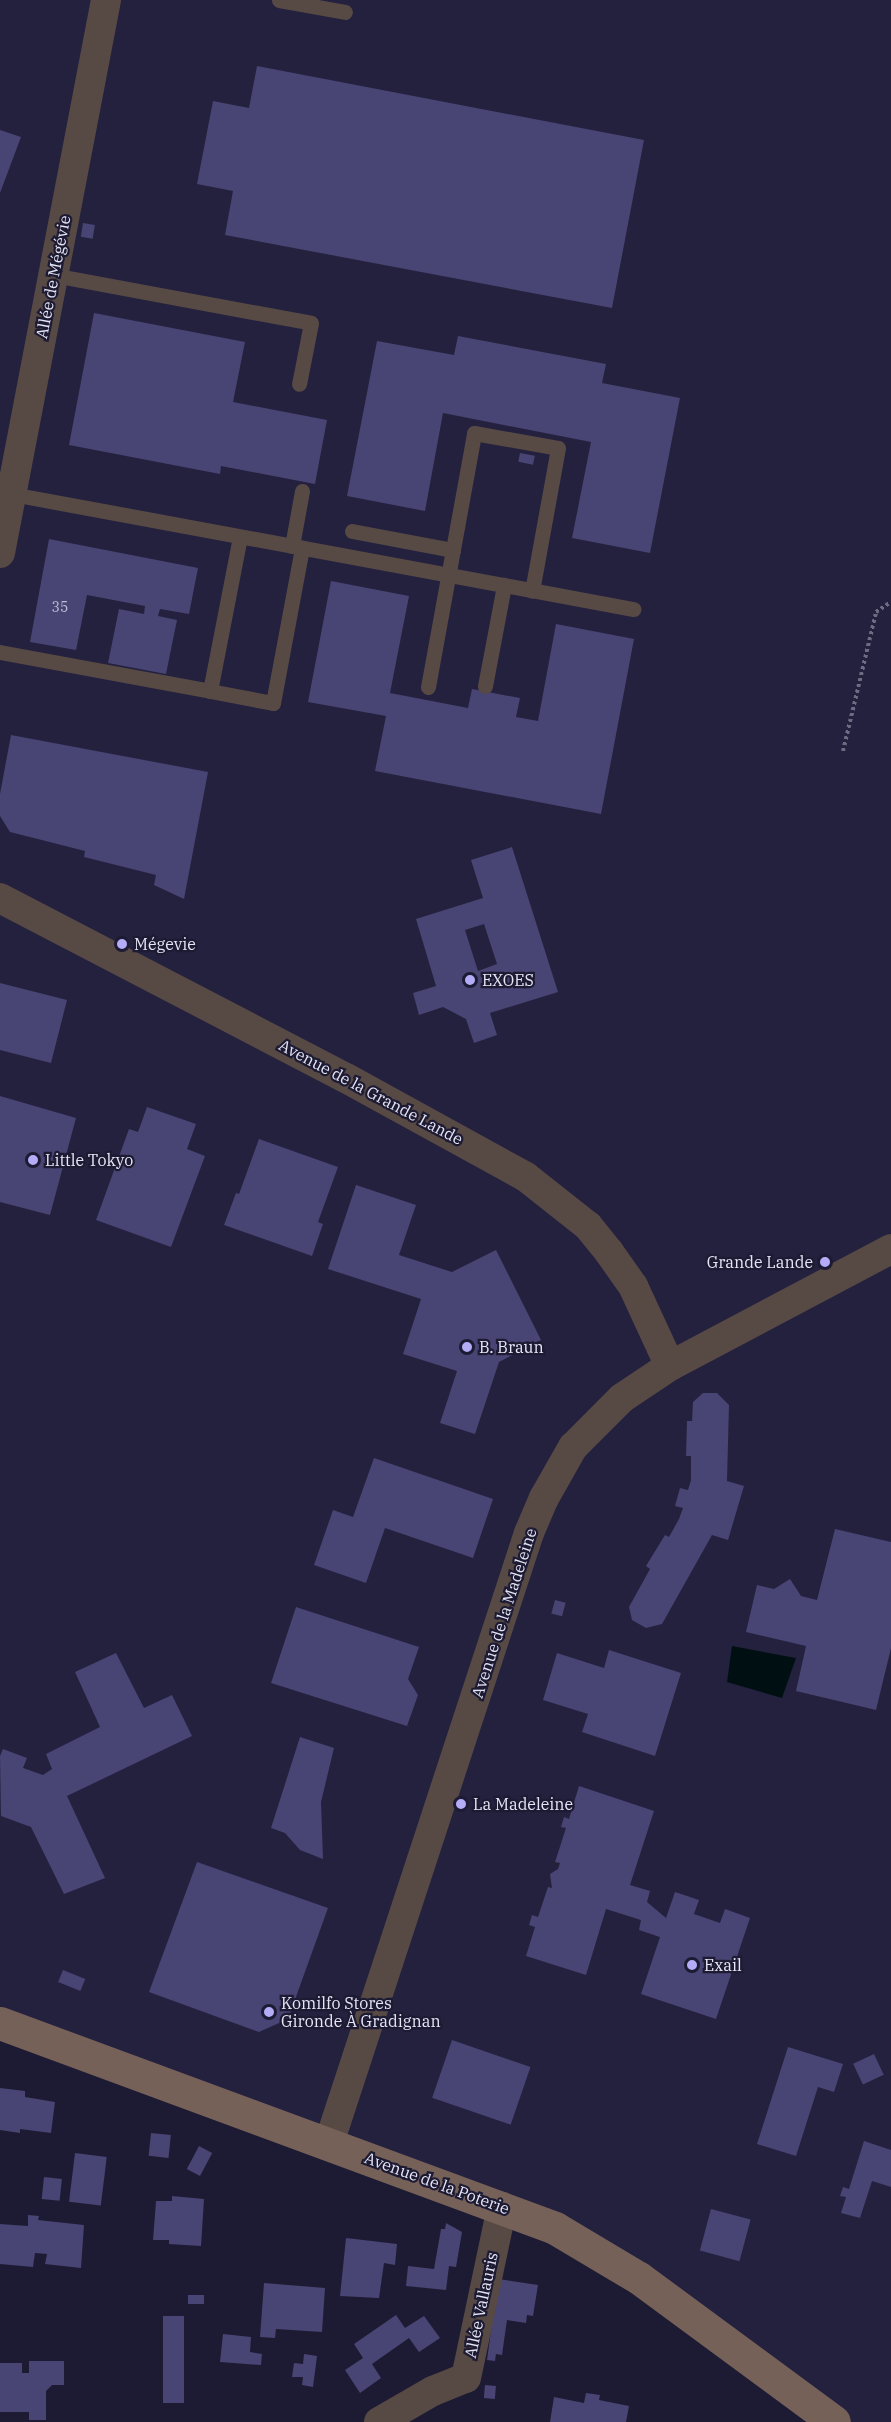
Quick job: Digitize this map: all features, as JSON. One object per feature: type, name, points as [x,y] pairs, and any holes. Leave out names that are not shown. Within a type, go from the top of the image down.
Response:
[{"type":"street","name":"Allée de Mégévie","points":[[0,554],[106,0]]},
{"type":"street","name":"Avenue de la Grande Lande","points":[[0,898],[346,1078],[526,1177],[588,1226],[609,1252],[633,1286],[670,1366]]},
{"type":"street","name":"Avenue de la Madeleine","points":[[329,2143],[530,1533],[544,1498],[573,1447],[621,1398],[670,1366],[891,1249]]},
{"type":"street","name":"Avenue de la Poterie","points":[[0,2023],[555,2228],[616,2263],[834,2422]]},
{"type":"street","name":"Allée Vallauris","points":[[379,2422],[433,2391],[466,2378],[502,2207]]},
{"type":"lane","points":[[279,0],[345,12]]},
{"type":"lane","points":[[53,275],[311,323],[299,384]]},
{"type":"lane","points":[[428,687],[474,433],[558,448],[532,591]]},
{"type":"lane","points":[[0,652],[273,703],[297,547],[302,491]]},
{"type":"lane","points":[[12,494],[633,609]]},
{"type":"lane","points":[[352,531],[453,549]]},
{"type":"lane","points":[[210,692],[240,537]]},
{"type":"lane","points":[[485,686],[504,585]]},
{"type":"path","points":[[843,751],[876,612],[891,602]]},
{"type":"shaded area","points":[[0,0],[891,0],[891,2422],[834,2422],[639,2278],[0,2023]]},
{"type":"shaded area","points":[[732,1646],[796,1658],[782,1698],[727,1682]]},
{"type":"building","points":[[257,66],[644,140],[612,308],[225,235],[233,191],[197,184],[213,101],[249,108]]},
{"type":"building","points":[[0,130],[21,137],[0,193]]},
{"type":"building","points":[[83,223],[95,225],[93,239],[81,237]]},
{"type":"building","points":[[94,313],[245,342],[233,402],[327,420],[315,484],[221,466],[220,474],[69,445]]},
{"type":"building","points":[[458,336],[606,364],[602,383],[680,398],[650,553],[572,538],[591,442],[443,413],[425,511],[347,496],[377,341],[454,355]]},
{"type":"building","points":[[520,453],[535,456],[533,465],[518,462]]},
{"type":"building","points":[[49,539],[198,568],[189,614],[160,609],[158,616],[177,620],[166,674],[108,663],[119,609],[144,614],[145,606],[87,595],[76,650],[30,642]]},
{"type":"building","points":[[331,581],[409,596],[390,693],[468,708],[472,689],[520,698],[516,717],[538,721],[556,624],[634,639],[601,814],[375,771],[386,716],[308,702]]},
{"type":"building","points":[[11,735],[208,772],[184,899],[154,885],[156,875],[84,857],[85,851],[10,832],[0,816],[0,794]]},
{"type":"building","points":[[512,847],[558,992],[490,1013],[497,1035],[474,1043],[466,1019],[443,1007],[419,1015],[413,993],[436,986],[416,919],[483,898],[471,860]],"holes":[[[484,924],[497,964],[478,971],[465,930]]]},
{"type":"building","points":[[0,983],[67,1000],[51,1063],[0,1050]]},
{"type":"building","name":"Little Tokyo","points":[[0,1096],[76,1118],[50,1215],[0,1202]]},
{"type":"building","points":[[147,1107],[196,1124],[187,1149],[205,1156],[171,1247],[96,1220],[129,1129],[138,1132]]},
{"type":"building","points":[[259,1139],[338,1167],[318,1222],[323,1224],[312,1256],[224,1225],[236,1193],[239,1194]]},
{"type":"building","name":"B. Braun","points":[[356,1185],[416,1205],[399,1255],[452,1272],[496,1250],[541,1340],[499,1362],[475,1434],[440,1423],[457,1371],[403,1354],[421,1299],[328,1269]]},
{"type":"building","points":[[703,1393],[717,1393],[729,1405],[727,1481],[744,1486],[728,1540],[712,1535],[662,1624],[646,1628],[632,1620],[629,1607],[650,1569],[646,1566],[665,1535],[669,1537],[683,1508],[675,1506],[680,1488],[688,1490],[691,1480],[691,1456],[686,1456],[687,1421],[692,1421],[693,1402]]},
{"type":"building","points":[[374,1458],[493,1499],[473,1558],[385,1528],[366,1583],[314,1565],[333,1510],[353,1517]]},
{"type":"building","points":[[835,1529],[891,1542],[891,1648],[876,1710],[796,1691],[806,1646],[746,1632],[757,1585],[774,1589],[790,1579],[801,1596],[817,1600]]},
{"type":"building","points":[[555,1600],[566,1603],[562,1616],[551,1614]]},
{"type":"building","points":[[296,1607],[419,1647],[408,1679],[418,1695],[407,1726],[271,1683]]},
{"type":"building","points":[[609,1650],[681,1673],[655,1756],[582,1732],[588,1714],[543,1700],[557,1653],[604,1668]]},
{"type":"building","points":[[116,1653],[144,1708],[172,1695],[192,1736],[67,1796],[105,1878],[64,1894],[31,1827],[1,1816],[0,1756],[3,1749],[27,1758],[23,1768],[43,1775],[52,1769],[46,1754],[100,1727],[75,1672]]},
{"type":"building","points":[[300,1737],[334,1748],[321,1802],[323,1859],[300,1850],[285,1833],[271,1828]]},
{"type":"building","points":[[579,1786],[654,1811],[630,1885],[650,1891],[647,1902],[666,1918],[675,1892],[699,1900],[694,1914],[720,1923],[725,1909],[750,1918],[716,2019],[641,1994],[660,1937],[639,1930],[641,1920],[606,1909],[586,1975],[526,1956],[535,1927],[529,1925],[532,1915],[538,1917],[548,1887],[552,1888],[550,1874],[558,1869],[560,1863],[555,1862],[566,1828],[561,1827],[564,1817],[569,1819]]},
{"type":"building","points":[[197,1862],[328,1908],[288,2019],[259,2032],[149,1992]]},
{"type":"building","points":[[63,1970],[85,1979],[80,1991],[58,1982]]},
{"type":"building","points":[[452,2040],[530,2067],[511,2125],[432,2098]]},
{"type":"building","points":[[788,2047],[843,2064],[834,2092],[818,2087],[796,2156],[757,2144]]},
{"type":"building","points":[[874,2054],[884,2075],[863,2085],[853,2064]]},
{"type":"building","points":[[0,2088],[25,2091],[25,2097],[55,2102],[51,2133],[20,2129],[20,2133],[0,2130]]},
{"type":"building","points":[[151,2133],[171,2135],[168,2158],[149,2156]]},
{"type":"building","points":[[864,2141],[891,2150],[891,2187],[872,2181],[860,2218],[841,2213],[846,2197],[840,2196],[843,2187],[849,2189]]},
{"type":"building","points":[[199,2146],[212,2153],[200,2176],[187,2169]]},
{"type":"building","points":[[75,2153],[107,2157],[101,2206],[69,2202]]},
{"type":"building","points":[[44,2177],[62,2179],[60,2201],[42,2199]]},
{"type":"building","points":[[172,2196],[204,2199],[201,2246],[169,2244],[169,2240],[153,2240],[156,2201],[172,2201]]},
{"type":"building","points":[[711,2209],[751,2220],[739,2261],[700,2251]]},
{"type":"building","points":[[28,2215],[39,2216],[38,2220],[84,2225],[81,2268],[45,2264],[47,2254],[35,2253],[33,2267],[0,2264],[0,2224],[28,2226]]},
{"type":"building","points":[[446,2223],[462,2232],[456,2267],[449,2266],[446,2290],[406,2286],[408,2266],[434,2269],[441,2229],[445,2229]]},
{"type":"building","points":[[346,2238],[397,2244],[395,2265],[384,2263],[379,2298],[340,2296]]},
{"type":"building","points":[[498,2279],[538,2285],[533,2316],[527,2315],[526,2323],[507,2320],[502,2355],[496,2354],[495,2361],[487,2360]]},
{"type":"building","points":[[264,2283],[325,2288],[322,2332],[276,2329],[275,2338],[260,2337]]},
{"type":"building","points":[[188,2295],[204,2295],[204,2304],[188,2304]]},
{"type":"building","points":[[396,2315],[405,2328],[424,2316],[440,2338],[419,2352],[409,2338],[372,2364],[381,2378],[360,2393],[345,2370],[363,2358],[354,2344]]},
{"type":"building","points":[[163,2316],[184,2316],[184,2403],[163,2403]]},
{"type":"building","points":[[223,2334],[251,2337],[250,2352],[262,2354],[261,2365],[220,2362]]},
{"type":"building","points":[[304,2354],[317,2356],[313,2387],[302,2385],[303,2377],[292,2377],[294,2363],[303,2364]]},
{"type":"building","points":[[29,2361],[64,2361],[64,2385],[52,2385],[46,2391],[46,2420],[29,2420],[29,2412],[0,2412],[0,2363],[22,2363],[22,2373],[29,2373]]},
{"type":"building","points":[[485,2385],[496,2386],[495,2399],[484,2398]]},
{"type":"building","points":[[586,2393],[600,2395],[599,2400],[629,2406],[626,2422],[550,2422],[554,2397],[584,2403]]},
{"type":"place","name":"Mégevie","points":[[122,944]]},
{"type":"place","name":"EXOES","points":[[470,980]]},
{"type":"place","name":"Little Tokyo","points":[[33,1160]]},
{"type":"place","name":"Grande Lande","points":[[825,1262]]},
{"type":"place","name":"B. Braun","points":[[467,1347]]},
{"type":"place","name":"La Madeleine","points":[[461,1804]]},
{"type":"place","name":"Exail","points":[[692,1965]]},
{"type":"place","name":"Komilfo Stores Gironde À Gradignan","points":[[269,2012]]}]
